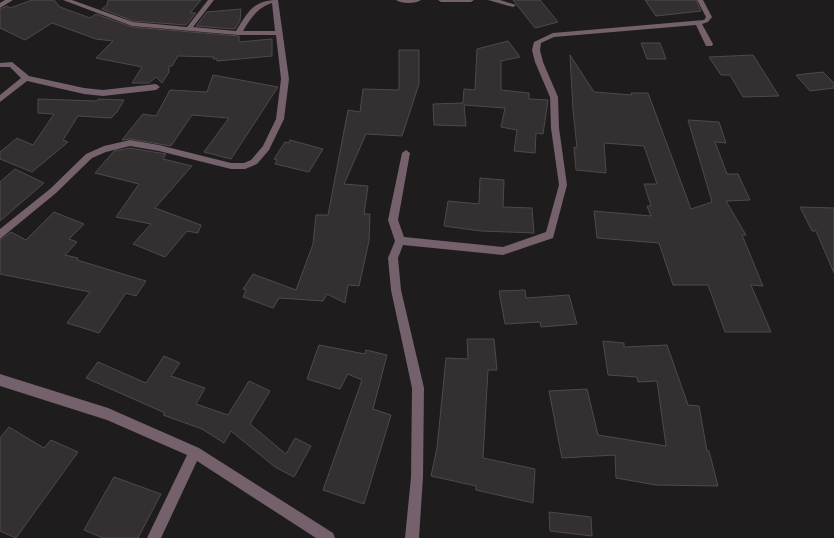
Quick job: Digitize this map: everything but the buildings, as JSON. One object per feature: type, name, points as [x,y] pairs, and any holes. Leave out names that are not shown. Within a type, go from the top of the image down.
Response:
[{"type":"street","points":[[0,6],[10,0]]},
{"type":"street","points":[[66,0],[132,24],[238,33],[279,33]]},
{"type":"street","points":[[189,28],[211,0]]},
{"type":"street","points":[[0,235],[53,190],[89,156],[104,149],[130,143],[159,148],[231,166],[246,166],[254,162],[266,148],[280,119],[285,79],[275,0],[262,4],[252,11],[238,33]]},
{"type":"street","points":[[399,0],[418,0]]},
{"type":"street","points":[[441,0],[471,0]]},
{"type":"street","points":[[491,0],[513,5]]},
{"type":"street","points":[[400,241],[444,244],[503,251],[550,235],[563,185],[555,128],[554,97],[539,62],[536,50],[538,42],[553,35],[698,23],[706,21],[709,16],[700,0]]},
{"type":"street","points":[[698,23],[709,44]]},
{"type":"street","points":[[0,64],[12,64],[26,78],[84,92],[103,93],[156,87]]},
{"type":"street","points":[[0,100],[26,78]]},
{"type":"street","points":[[406,153],[393,220],[400,241],[393,258],[396,290],[418,388],[417,478],[412,538]]},
{"type":"street","points":[[0,380],[108,414],[195,452],[328,538]]},
{"type":"street","points":[[154,538],[195,452]]}]
